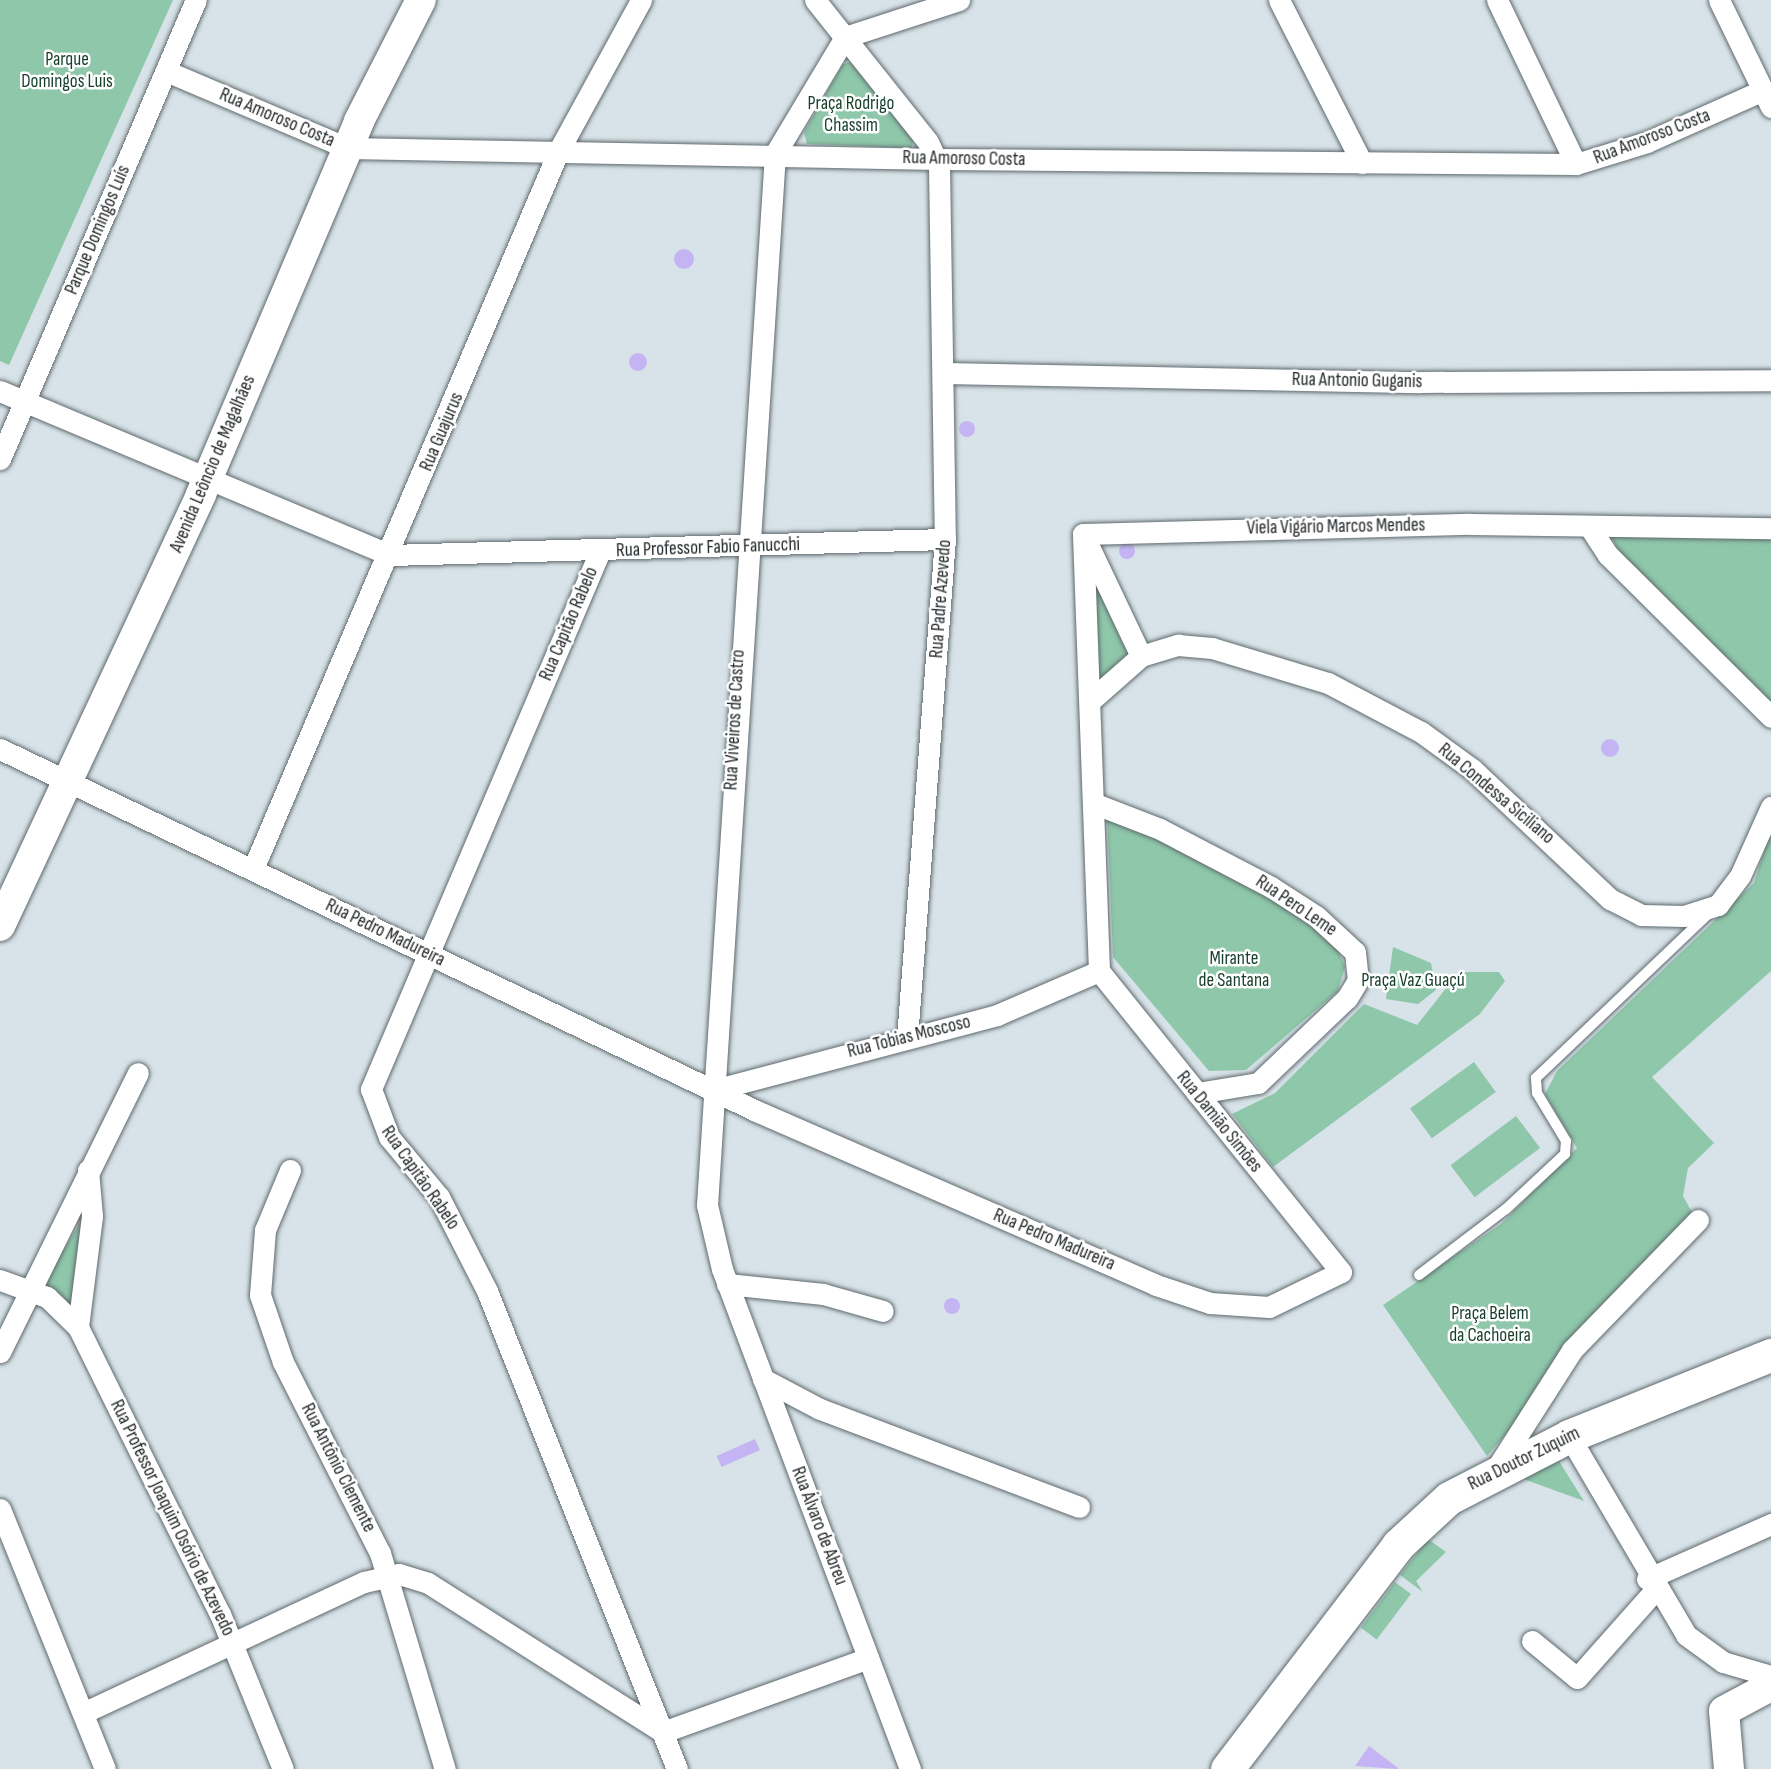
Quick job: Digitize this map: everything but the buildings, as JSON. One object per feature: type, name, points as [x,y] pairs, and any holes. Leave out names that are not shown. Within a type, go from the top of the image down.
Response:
[{"type":"main road","name":"Avenida Leôncio de Magalhães","points":[[0,926],[71,782],[207,480],[347,148],[421,0]]},
{"type":"main road","name":"Rua Doutor Zuquim","points":[[1227,1769],[1398,1545],[1449,1498],[1496,1469],[1569,1436],[1771,1355]]},
{"type":"main road","points":[[1729,1769],[1724,1711],[1771,1686]]},
{"type":"street","name":"Parque Domingos Luís","points":[[0,459],[196,0]]},
{"type":"street","name":"Rua Guajurus","points":[[253,869],[390,555],[559,150],[641,0]]},
{"type":"street","points":[[815,0],[937,159]]},
{"type":"street","points":[[775,154],[845,37],[959,0]]},
{"type":"street","points":[[1279,0],[1362,163]]},
{"type":"street","points":[[1497,0],[1576,164]]},
{"type":"street","points":[[1719,0],[1767,99]]},
{"type":"street","name":"Rua Amoroso Costa","points":[[166,71],[347,148],[937,159],[1576,164],[1767,99]]},
{"type":"street","name":"Rua Viveiros de Castro","points":[[727,1284],[707,1205],[745,547],[775,154]]},
{"type":"street","name":"Rua Padre Azevedo","points":[[907,1038],[945,539],[944,373],[937,159]]},
{"type":"street","name":"Rua Antonio Guganis","points":[[944,373],[1420,382],[1771,380]]},
{"type":"street","name":"Rua Professor Fabio Fanucchi","points":[[0,391],[390,555],[745,547],[945,539]]},
{"type":"street","points":[[1589,526],[1608,555],[1771,717]]},
{"type":"street","name":"Viela Vigário Marcos Mendes","points":[[1083,534],[1589,526],[1771,528]]},
{"type":"street","points":[[1083,534],[1141,656]]},
{"type":"street","points":[[1083,534],[1078,544],[1090,701],[1099,971]]},
{"type":"street","name":"Rua Capitão Rabelo","points":[[600,551],[376,1070],[375,1111],[466,1245],[677,1769]]},
{"type":"street","name":"Rua Condessa Siciliano","points":[[1090,701],[1141,656],[1178,645],[1212,648],[1328,683],[1421,733],[1472,769],[1626,910],[1659,917],[1718,905]]},
{"type":"street","name":"Rua Pedro Madureira","points":[[0,749],[714,1090],[1210,1303],[1269,1307],[1342,1272]]},
{"type":"street","name":"Rua Pero Leme","points":[[1093,803],[1271,887],[1355,952],[1358,981],[1347,998],[1258,1083],[1197,1093]]},
{"type":"street","points":[[1718,905],[1740,876],[1771,807]]},
{"type":"street","name":"Rua Tobias Moscoso","points":[[714,1090],[753,1076],[997,1014],[1099,971]]},
{"type":"street","name":"Rua Damião Simões","points":[[1099,971],[1342,1272]]},
{"type":"street","points":[[0,1352],[138,1073]]},
{"type":"street","points":[[753,1076],[771,1116]]},
{"type":"street","points":[[78,1327],[92,1216],[88,1170]]},
{"type":"street","name":"Rua Antônio Clemente","points":[[290,1170],[265,1230],[260,1295],[283,1362],[388,1574],[445,1769]]},
{"type":"street","points":[[1496,1469],[1573,1350],[1698,1220]]},
{"type":"street","name":"Rua Professor Joaquim Osório de Azevedo","points":[[0,1280],[30,1289],[60,1305],[78,1327],[232,1642],[283,1769]]},
{"type":"street","points":[[727,1284],[823,1294],[883,1311]]},
{"type":"street","name":"Rua Álvaro de Abreu","points":[[727,1284],[911,1769]]},
{"type":"street","points":[[763,1379],[820,1409],[1079,1507]]},
{"type":"street","points":[[1569,1436],[1651,1584],[1701,1650],[1771,1676]]},
{"type":"street","points":[[0,1509],[85,1712],[105,1769]]},
{"type":"street","points":[[1532,1641],[1577,1678],[1651,1584],[1771,1524]]},
{"type":"street","points":[[85,1712],[232,1642],[388,1574],[428,1583],[663,1732],[868,1658]]},
{"type":"lane","points":[[1419,1275],[1506,1209],[1564,1154],[1566,1141],[1534,1081],[1718,905]]},
{"type":"green space","name":"Parque Domingos Luis","points":[[0,0],[173,0],[9,365],[0,361]]},
{"type":"green space","name":"Praça Rodrigo Chassim","points":[[851,62],[913,140],[912,148],[807,144],[804,132],[843,64]]},
{"type":"green space","points":[[1621,529],[1771,537],[1771,706],[1620,554],[1612,537]]},
{"type":"green space","points":[[1090,562],[1130,658],[1096,689]]},
{"type":"green space","name":"Mirante de Santana","points":[[1107,815],[1269,890],[1338,950],[1345,967],[1338,991],[1246,1070],[1209,1071],[1113,957]]},
{"type":"green space","name":"Praça Belem da Cachoeira","points":[[1771,829],[1771,971],[1652,1077],[1714,1143],[1688,1168],[1683,1196],[1693,1214],[1487,1456],[1383,1305],[1501,1224],[1577,1148],[1545,1094],[1557,1071],[1754,883]]},
{"type":"green space","name":"Praça Vaz Guaçú","points":[[1393,947],[1431,963],[1436,990],[1418,1004],[1386,999]]},
{"type":"green space","points":[[1459,972],[1499,972],[1505,981],[1480,1014],[1273,1167],[1232,1114],[1275,1093],[1364,1004],[1417,1025]]},
{"type":"green space","points":[[1474,1062],[1496,1092],[1432,1138],[1410,1108]]},
{"type":"green space","points":[[1516,1116],[1540,1148],[1475,1197],[1451,1165]]},
{"type":"green space","points":[[87,1212],[72,1305],[38,1290]]},
{"type":"green space","points":[[1559,1461],[1584,1501],[1518,1477]]},
{"type":"green space","points":[[1428,1539],[1446,1552],[1416,1581],[1423,1592],[1400,1575]]},
{"type":"green space","points":[[1395,1582],[1411,1594],[1377,1640],[1361,1628]]},
{"type":"shaded area","points":[[684,249],[691,252],[694,259],[691,266],[684,269],[677,266],[674,259],[677,252]]},
{"type":"shaded area","points":[[638,353],[644,356],[647,362],[644,368],[638,371],[632,368],[629,362],[632,356]]},
{"type":"shaded area","points":[[967,421],[973,423],[973,435],[967,437],[961,435],[959,429],[961,423]]},
{"type":"shaded area","points":[[1124,543],[1130,543],[1135,551],[1133,557],[1124,559],[1119,554],[1119,548]]},
{"type":"shaded area","points":[[1610,739],[1616,742],[1619,748],[1616,754],[1610,757],[1604,754],[1601,748],[1604,742]]},
{"type":"shaded area","points":[[952,1298],[958,1300],[958,1312],[952,1314],[946,1312],[944,1306],[946,1300]]},
{"type":"shaded area","points":[[755,1439],[760,1450],[722,1467],[717,1456]]},
{"type":"shaded area","points":[[1369,1746],[1398,1768],[1355,1766]]}]
